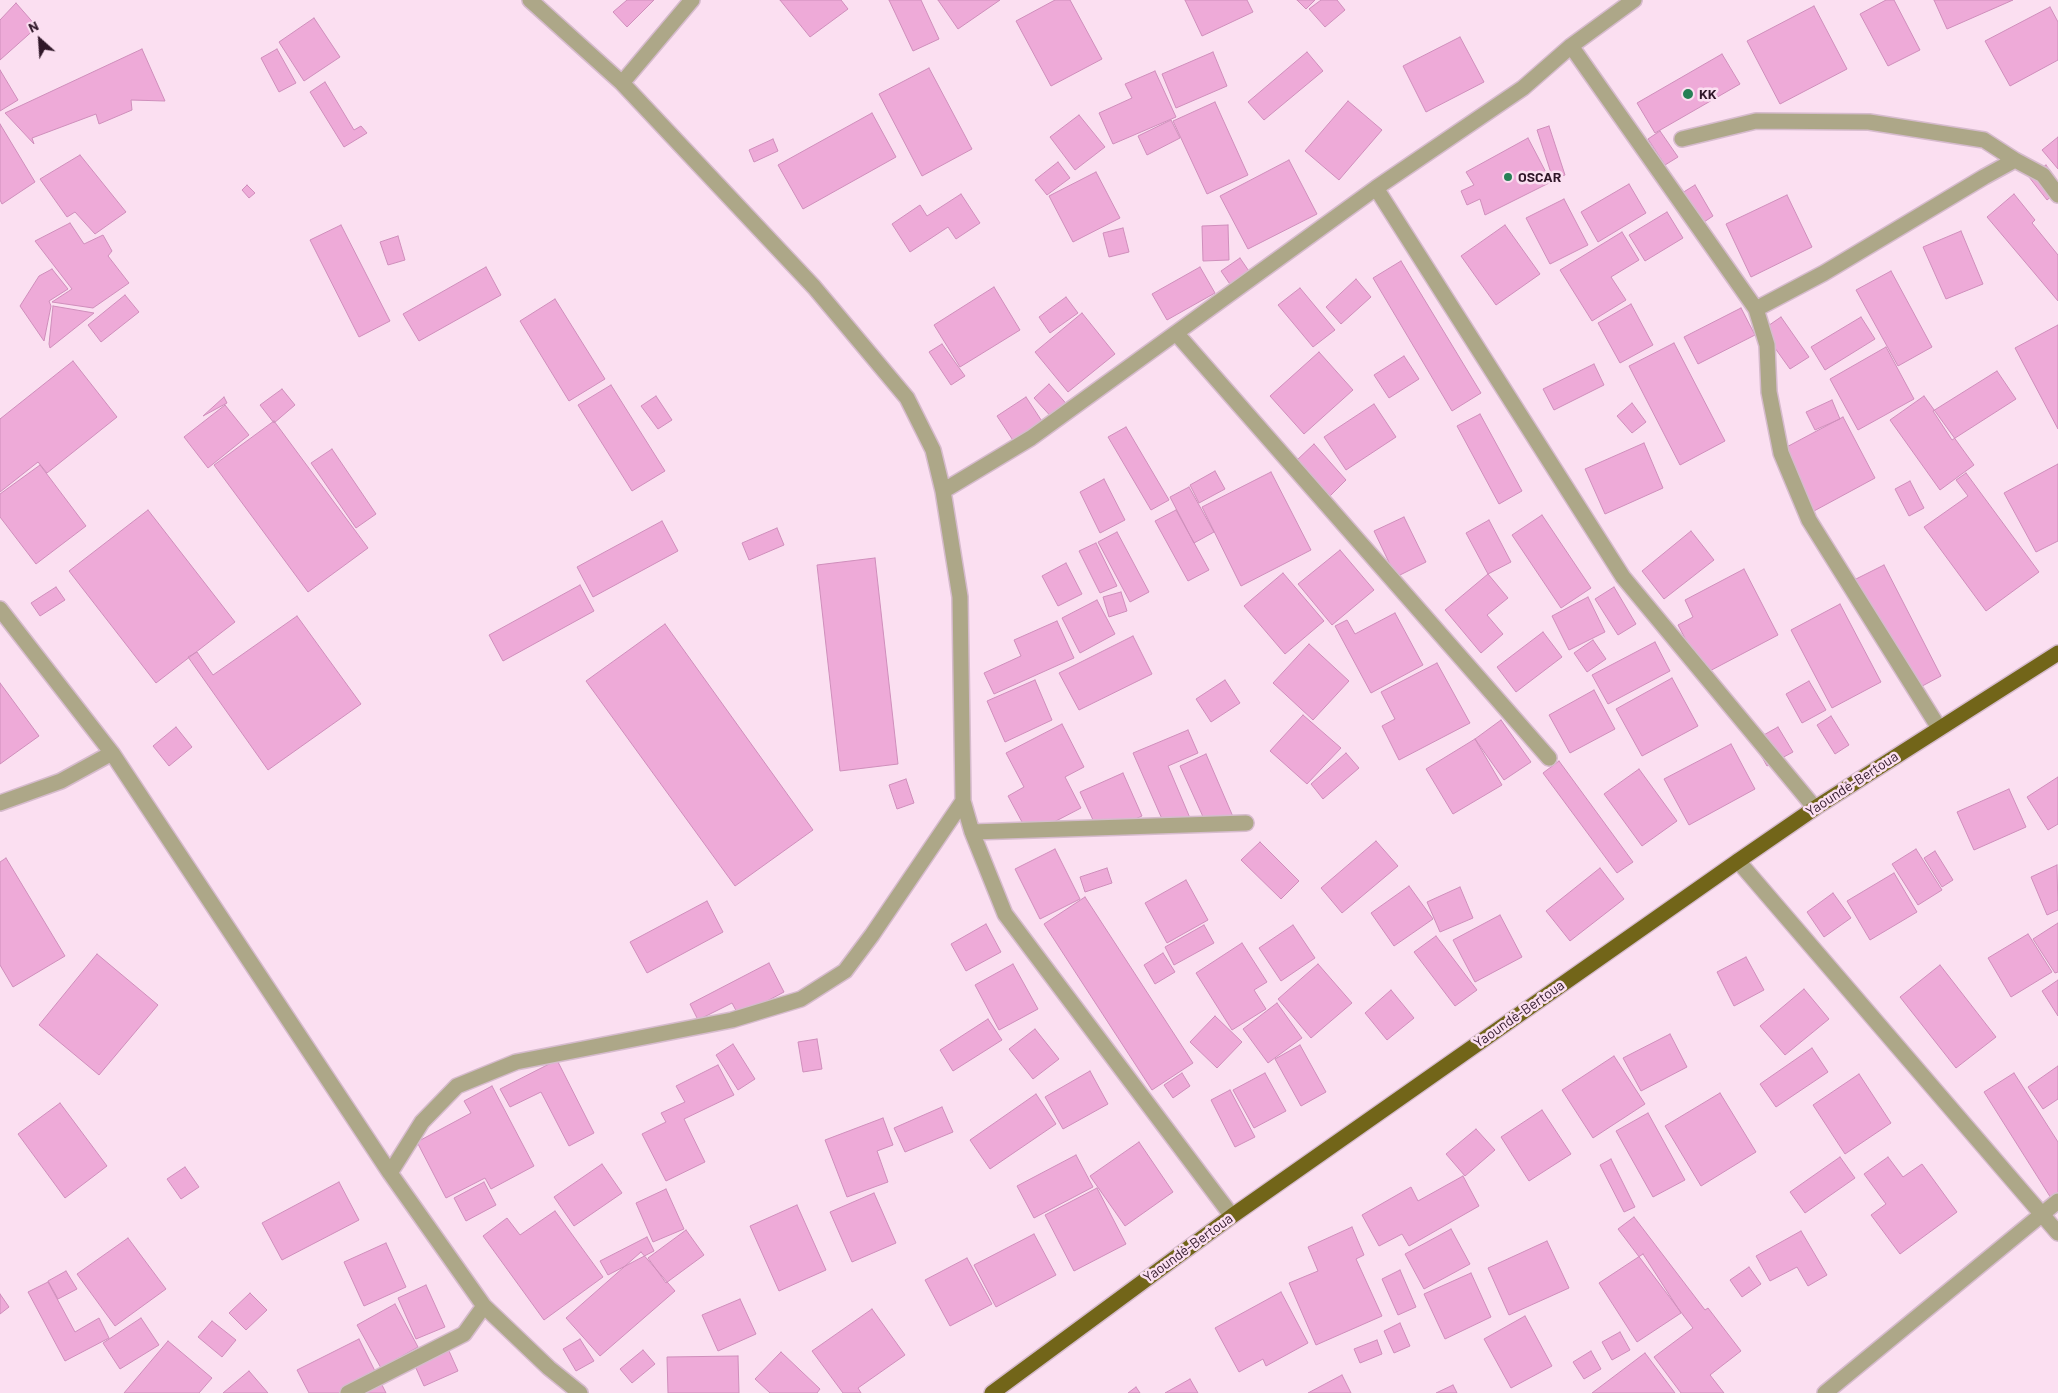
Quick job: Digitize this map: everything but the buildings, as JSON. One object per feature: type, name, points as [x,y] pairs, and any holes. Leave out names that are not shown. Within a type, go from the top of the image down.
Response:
[{"type":"highway","name":"Yaoundé-Bertoua","points":[[992,1393],[1232,1216],[1738,861],[1815,808],[2058,653]]},
{"type":"street","points":[[530,0],[622,84],[814,287],[907,398],[933,450],[943,492],[960,597],[964,801],[972,832],[1005,914],[1232,1216]]},
{"type":"street","points":[[622,84],[692,0]]},
{"type":"street","points":[[943,492],[1031,438],[1376,188],[1523,88],[1571,46],[1634,0]]},
{"type":"street","points":[[1571,46],[1756,309],[1767,345],[1769,392],[1781,453],[1809,520],[1939,728]]},
{"type":"street","points":[[1682,139],[1756,122],[1869,122],[1984,140],[2043,175],[2058,195]]},
{"type":"street","points":[[1756,309],[1824,273],[2015,160]]},
{"type":"street","points":[[1376,188],[1623,577],[1815,808]]},
{"type":"street","points":[[1176,333],[1549,758]]},
{"type":"street","points":[[0,609],[112,753],[390,1173],[484,1306],[549,1368],[580,1393]]},
{"type":"street","points":[[0,803],[61,781],[112,753]]},
{"type":"street","points":[[390,1173],[422,1122],[457,1086],[516,1062],[732,1020],[802,999],[845,970],[872,935],[964,801]]},
{"type":"street","points":[[972,832],[1246,823]]},
{"type":"street","points":[[1738,861],[2058,1233]]},
{"type":"street","points":[[1825,1393],[2058,1201]]},
{"type":"street","points":[[348,1393],[464,1334],[484,1306]]},
{"type":"place","name":"KK","points":[[1688,94]]},
{"type":"place","name":"OSCAR","points":[[1508,177]]}]
